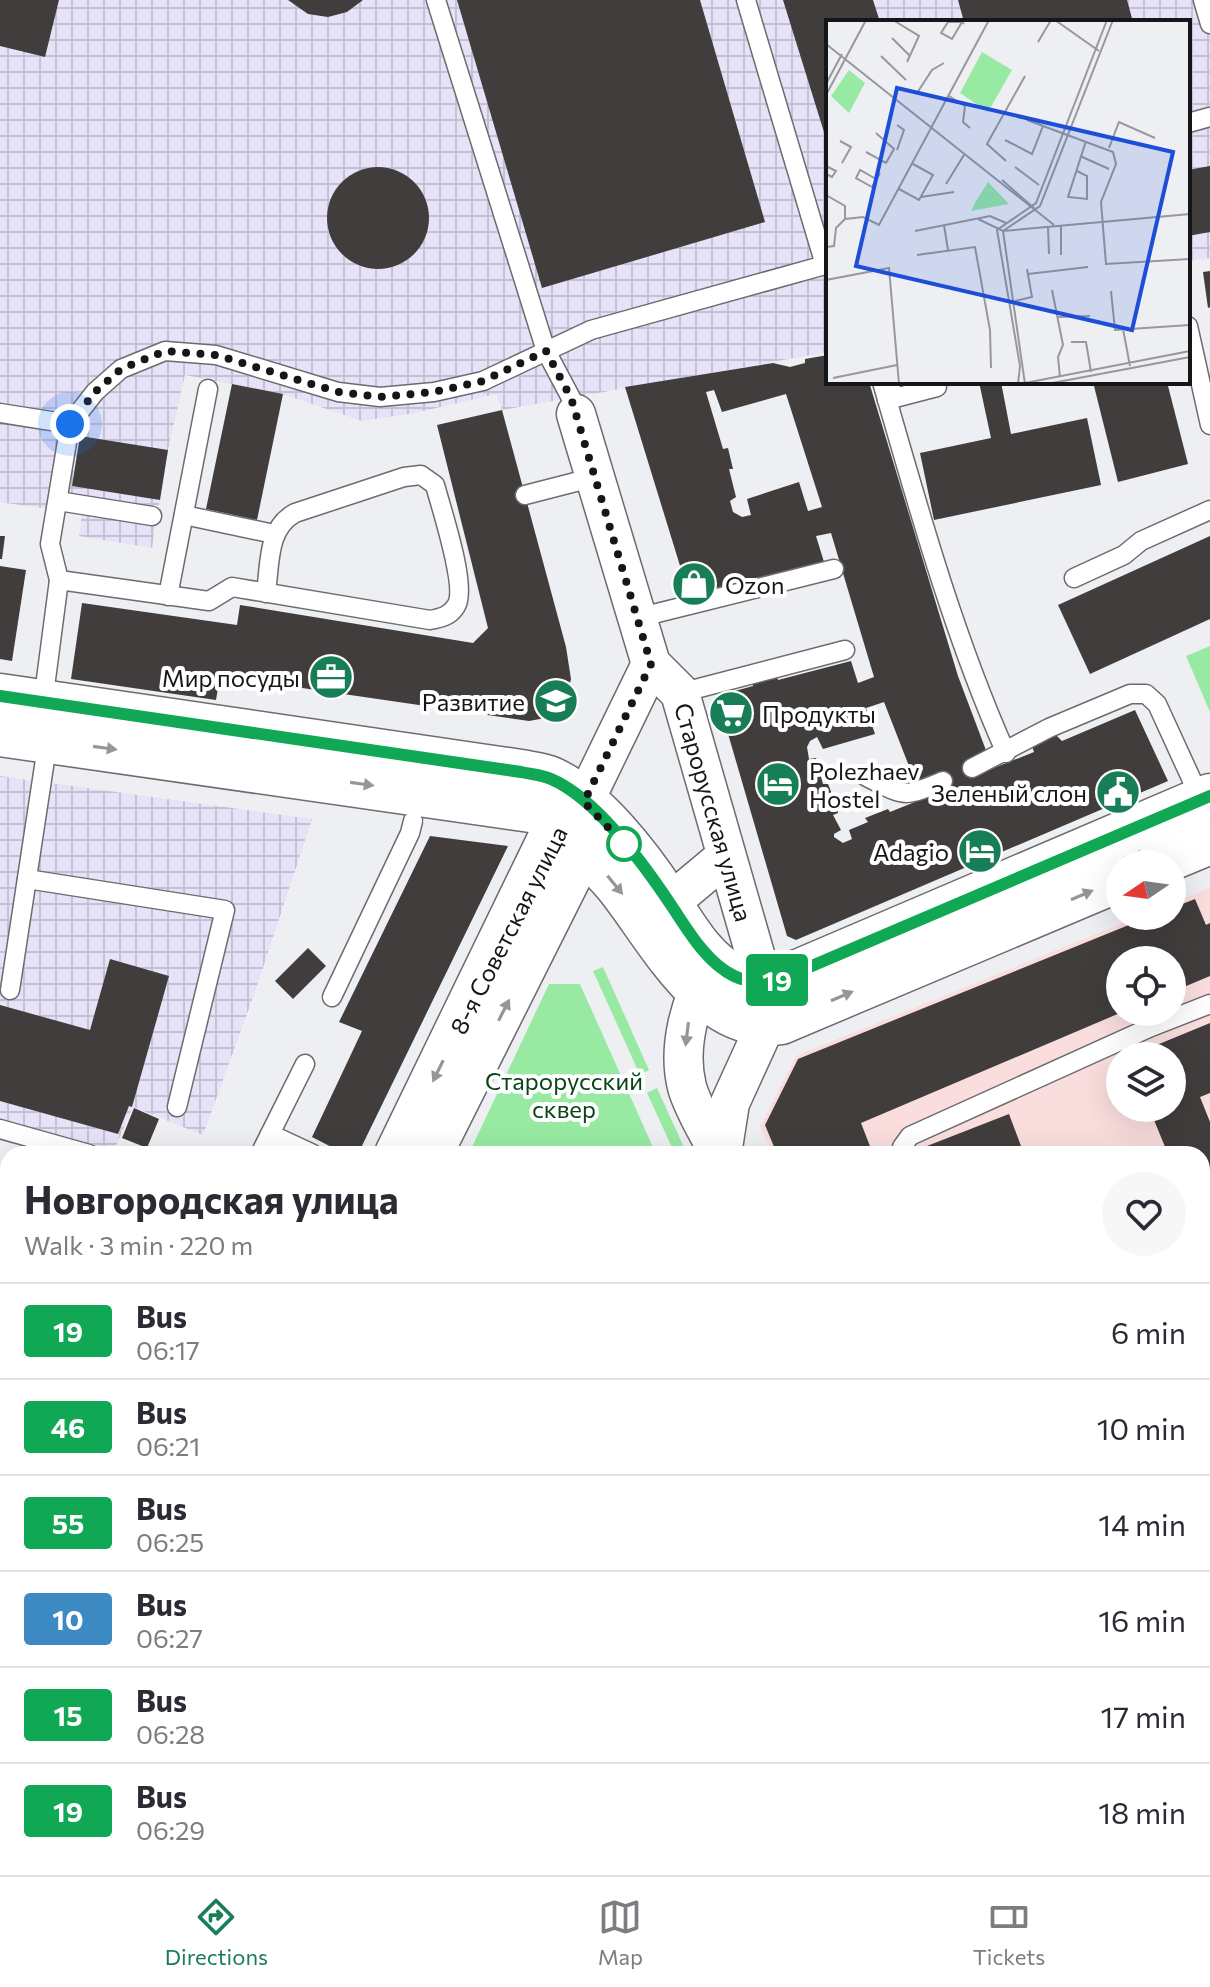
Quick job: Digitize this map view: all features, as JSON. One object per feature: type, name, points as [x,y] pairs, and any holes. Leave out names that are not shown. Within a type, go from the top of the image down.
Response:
[{"type":"street","name":"Старорусская улица","points":[[576,414],[651,664],[680,693],[764,1003]]},
{"type":"street","name":"Старорусская улица","points":[[575,825],[651,664]]},
{"type":"street","points":[[0,696],[46,721],[515,806],[575,825],[615,883],[691,936],[706,975],[686,1036],[687,1086],[717,1146]]},
{"type":"street","points":[[0,734],[46,721]]},
{"type":"street","points":[[722,1146],[730,1103],[764,1003],[776,981],[1206,798]]},
{"type":"street","name":"8-я Советская улица","points":[[401,1146],[575,825]]},
{"type":"street","name":"8-я Советская улица","points":[[434,1146],[535,950],[575,825]]},
{"type":"street","points":[[1186,852],[1210,842]]},
{"type":"street","points":[[657,914],[726,856]]},
{"type":"street","points":[[706,975],[736,977],[781,1022],[1106,885]]},
{"type":"lane","points":[[436,0],[546,351],[576,414]]},
{"type":"lane","points":[[10,990],[46,721],[59,580],[50,544],[70,424],[95,392],[121,369],[165,351],[216,355],[338,392],[380,397],[434,392],[483,381],[591,330],[825,265],[746,0]]},
{"type":"lane","points":[[1203,0],[1210,24]]},
{"type":"lane","points":[[1190,122],[1210,117]]},
{"type":"lane","points":[[1190,335],[1210,425]]},
{"type":"lane","points":[[937,387],[888,388],[895,433],[973,674],[1006,753]]},
{"type":"lane","points":[[168,596],[208,389]]},
{"type":"lane","points":[[0,413],[70,424]]},
{"type":"lane","points":[[59,580],[209,601],[232,587],[266,593],[430,620],[446,616],[458,605],[461,586],[451,513],[435,485],[421,475],[404,477],[295,513],[282,520],[274,534],[266,593]]},
{"type":"lane","points":[[525,495],[595,477]]},
{"type":"lane","points":[[58,501],[152,516]]},
{"type":"lane","points":[[1074,578],[1124,555],[1141,541],[1210,510]]},
{"type":"lane","points":[[184,515],[274,534]]},
{"type":"lane","points":[[637,618],[834,569]]},
{"type":"lane","points":[[680,693],[845,650]]},
{"type":"lane","points":[[972,768],[1006,753],[1039,733],[1130,694],[1146,694],[1157,704],[1206,798]]},
{"type":"lane","points":[[865,776],[899,793],[911,794],[943,781]]},
{"type":"lane","points":[[332,997],[413,821]]},
{"type":"lane","points":[[27,879],[225,910],[177,1107]]},
{"type":"lane","points":[[903,1146],[910,1136],[1151,1027],[1210,1004]]},
{"type":"lane","points":[[264,1146],[305,1064]]},
{"type":"lane","points":[[0,1129],[61,1146]]},
{"type":"lane","points":[[270,1134],[296,1146]]},
{"type":"shaded area","points":[[0,0],[1210,0],[1210,258],[1190,261],[1190,20],[826,20],[826,352],[502,410],[496,394],[415,413],[362,421],[282,394],[185,375],[168,450],[152,548],[79,536],[82,514],[0,502]]},
{"type":"shaded area","points":[[0,776],[312,819],[255,992],[203,1135],[133,1107],[116,1146],[99,1146],[0,1119]]},
{"type":"shaded area","points":[[1210,888],[1210,1146],[769,1146],[760,1126],[796,1056],[1106,930],[1186,930],[1186,897]]},
{"type":"green space","points":[[1210,646],[1210,712],[1186,656]]},
{"type":"green space","points":[[603,967],[649,1070],[640,1075],[593,971]]},
{"type":"green space","name":"Старорусский сквер","points":[[549,984],[580,984],[652,1146],[472,1146]]},
{"type":"green space","points":[[657,1088],[683,1146],[671,1146],[647,1093]]},
{"type":"building","points":[[0,0],[59,0],[45,57],[0,46]]},
{"type":"building","points":[[288,0],[363,0],[347,12],[328,17],[308,14]]},
{"type":"building","points":[[457,0],[700,0],[765,222],[542,288]]},
{"type":"building","points":[[783,0],[873,0],[879,20],[826,20],[826,139]]},
{"type":"building","points":[[958,0],[1127,0],[1132,20],[963,20]]},
{"type":"building","points":[[1210,166],[1210,232],[1190,236],[1190,170]]},
{"type":"building","points":[[378,167],[397,171],[414,182],[425,199],[429,218],[425,237],[414,254],[397,265],[378,269],[359,265],[342,254],[331,237],[327,218],[331,199],[342,182],[359,171]]},
{"type":"building","points":[[1210,271],[1210,307],[1208,308],[1203,272]]},
{"type":"building","points":[[826,355],[826,384],[870,384],[958,676],[987,753],[976,775],[1034,752],[1032,746],[1056,735],[1062,741],[1135,710],[1168,781],[796,940],[787,936],[717,696],[753,686],[752,681],[777,675],[778,680],[851,661],[858,683],[874,677],[831,533],[816,536],[824,562],[750,580],[752,586],[725,592],[724,586],[689,595],[625,387],[773,363],[790,367],[805,363],[805,359]],"holes":[[[714,390],[722,412],[786,394],[822,507],[808,511],[799,482],[747,499],[751,515],[742,517],[733,512],[730,501],[736,497],[729,469],[733,469],[728,448],[723,449],[706,392]],[[884,702],[916,784],[947,789],[890,812],[888,809],[865,818],[868,822],[849,830],[852,839],[843,843],[834,837],[841,830],[833,815],[838,813],[838,809],[828,784],[823,784],[816,758],[809,759],[807,747],[817,737],[823,749],[875,734],[866,708]]]},
{"type":"building","points":[[232,384],[283,394],[257,520],[206,509]]},
{"type":"building","points":[[979,384],[1001,384],[1011,434],[1087,418],[1101,485],[934,520],[920,453],[991,438]]},
{"type":"building","points":[[1094,384],[1168,384],[1188,464],[1118,482]]},
{"type":"building","points":[[502,410],[566,647],[571,679],[565,703],[551,717],[529,721],[220,676],[216,700],[71,679],[82,603],[237,625],[240,605],[473,643],[488,628],[437,425]]},
{"type":"building","points":[[80,436],[168,450],[160,500],[72,486]]},
{"type":"building","points":[[0,536],[5,536],[2,559],[0,559]]},
{"type":"building","points":[[1210,536],[1210,619],[1090,674],[1058,605]]},
{"type":"building","points":[[0,566],[26,570],[12,661],[0,659]]},
{"type":"building","points":[[430,836],[508,846],[362,1146],[329,1146],[312,1137],[362,1031],[339,1022]]},
{"type":"building","points":[[1195,899],[1206,925],[1210,923],[1210,976],[1186,986],[1186,946],[1106,946],[1106,1019],[861,1123],[870,1146],[774,1146],[765,1125],[798,1059],[1116,930],[1186,930],[1186,903]]},
{"type":"building","points":[[308,948],[326,966],[293,999],[275,981]]},
{"type":"building","points":[[110,959],[169,976],[132,1107],[129,1106],[118,1134],[0,1101],[0,1005],[90,1030]]},
{"type":"building","points":[[1210,1023],[1210,1093],[1200,1097],[1210,1122],[1210,1146],[1165,1146],[1155,1122],[1186,1122],[1186,1042],[1164,1042]]},
{"type":"building","points":[[134,1108],[159,1119],[148,1146],[122,1138]]},
{"type":"building","points":[[1009,1114],[1021,1146],[927,1146]]},
{"type":"bus line","name":"19","points":[[0,696],[521,772],[550,779],[572,792],[606,823],[652,876],[691,936],[714,962],[736,977],[763,982],[776,981],[1210,796]]},
{"type":"place","name":"Ozon","points":[[694,584]]},
{"type":"place","name":"Мир посуды","points":[[331,677]]},
{"type":"place","name":"Развитие","points":[[556,701]]},
{"type":"place","name":"Продукты","points":[[731,713]]},
{"type":"place","name":"Polezhaev Hostel","points":[[778,784]]},
{"type":"place","name":"Зеленый слон","points":[[1118,792]]},
{"type":"place","name":"Adagio","points":[[980,851]]},
{"type":"route","points":[[70,424],[95,392],[121,369],[165,351],[216,355],[338,392],[380,397],[434,392],[483,381],[546,351],[571,398],[651,664],[584,802],[624,844]]}]
